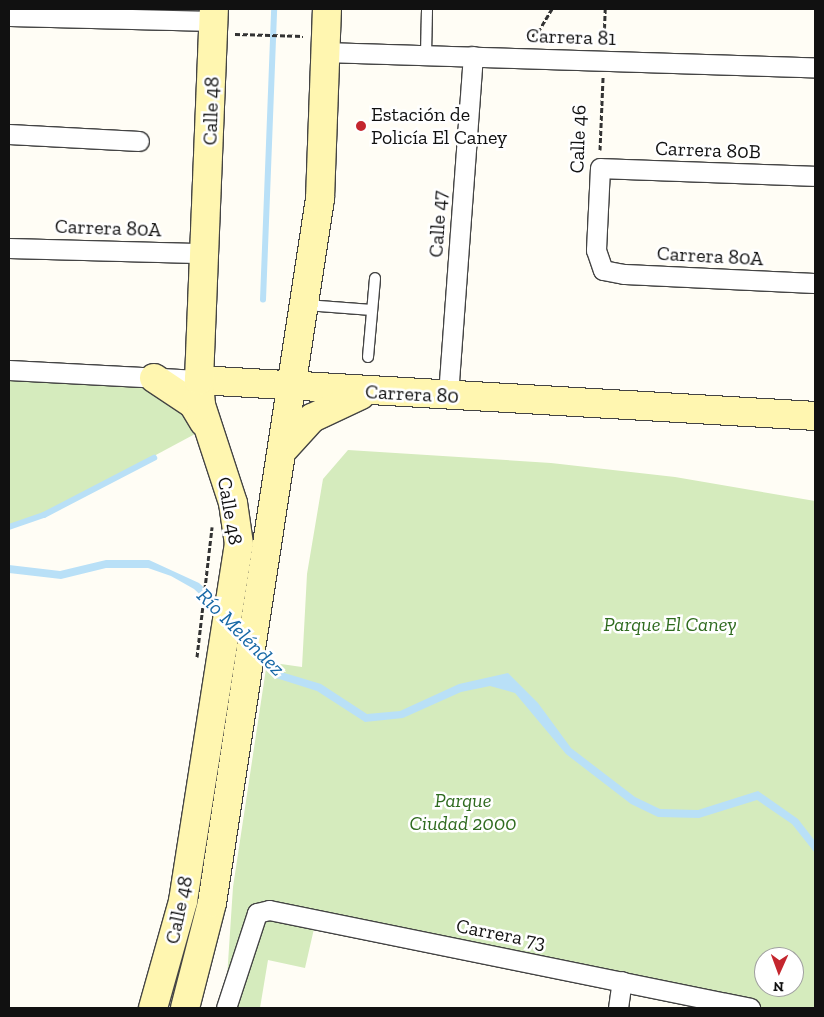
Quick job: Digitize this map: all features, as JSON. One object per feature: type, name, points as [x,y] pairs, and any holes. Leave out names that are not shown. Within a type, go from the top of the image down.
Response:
[{"type":"main road","name":"Calle 48","points":[[185,1008],[212,903],[269,547],[281,452],[320,199],[316,44],[327,9]]},
{"type":"main road","name":"Calle 48","points":[[153,1008],[182,901],[239,544],[233,502],[208,427],[199,380],[221,21]]},
{"type":"main road","points":[[154,378],[193,404],[208,427]]},
{"type":"main road","name":"Carrera 80","points":[[199,380],[372,393],[448,395],[815,416]]},
{"type":"main road","points":[[281,452],[312,418],[372,393]]},
{"type":"street","points":[[9,16],[221,21]]},
{"type":"street","name":"Carrera 81","points":[[316,44],[426,54],[815,68]]},
{"type":"street","name":"Calle 47","points":[[448,395],[473,56]]},
{"type":"street","points":[[9,134],[139,141]]},
{"type":"street","name":"Carrera 80B","points":[[600,168],[815,176]]},
{"type":"street","name":"Calle 46","points":[[600,168],[596,250],[603,270]]},
{"type":"street","name":"Carrera 80A","points":[[9,248],[206,253]]},
{"type":"street","name":"Carrera 80A","points":[[603,270],[624,274],[815,283]]},
{"type":"street","name":"Carrera 80","points":[[9,370],[199,380]]},
{"type":"street","name":"Carrera 73","points":[[226,1008],[257,913],[269,910],[622,981],[740,1007]]},
{"type":"street","points":[[618,1008],[622,981]]},
{"type":"lane","points":[[426,54],[427,9]]},
{"type":"lane","points":[[368,357],[375,278]]},
{"type":"lane","points":[[304,305],[372,310]]},
{"type":"path","points":[[520,41],[538,32],[552,9]]},
{"type":"path","name":"Calle 46","points":[[600,168],[605,9]]},
{"type":"path","points":[[221,21],[316,44]]},
{"type":"green space","points":[[9,370],[154,378],[208,427],[44,515],[9,527]]},
{"type":"green space","points":[[348,450],[551,463],[675,477],[815,501],[815,1008],[750,1008],[316,920],[305,968],[268,960],[260,1008],[225,1008],[233,887],[267,662],[302,667],[307,574],[323,479]]},
{"type":"water","name":"Río Meléndez","points":[[106,560],[149,560],[199,583],[247,628],[278,671],[321,684],[367,714],[400,711],[459,684],[508,673],[538,703],[571,748],[635,797],[660,809],[698,810],[758,791],[798,819],[815,841],[815,853],[792,824],[757,800],[699,818],[658,817],[631,804],[566,754],[515,693],[490,686],[461,692],[403,718],[365,722],[317,691],[273,677],[241,633],[194,589],[171,576],[148,568],[106,568],[61,579],[9,573],[9,565],[60,571]]},
{"type":"waterway","points":[[263,300],[274,9]]},
{"type":"waterway","points":[[9,527],[44,515],[154,458]]},
{"type":"place","name":"Estación de Policía El Caney","points":[[361,126]]},
{"type":"park label","name":"Parque El Caney","points":[[670,624]]},
{"type":"park label","name":"Parque Ciudad 2000","points":[[463,812]]}]
